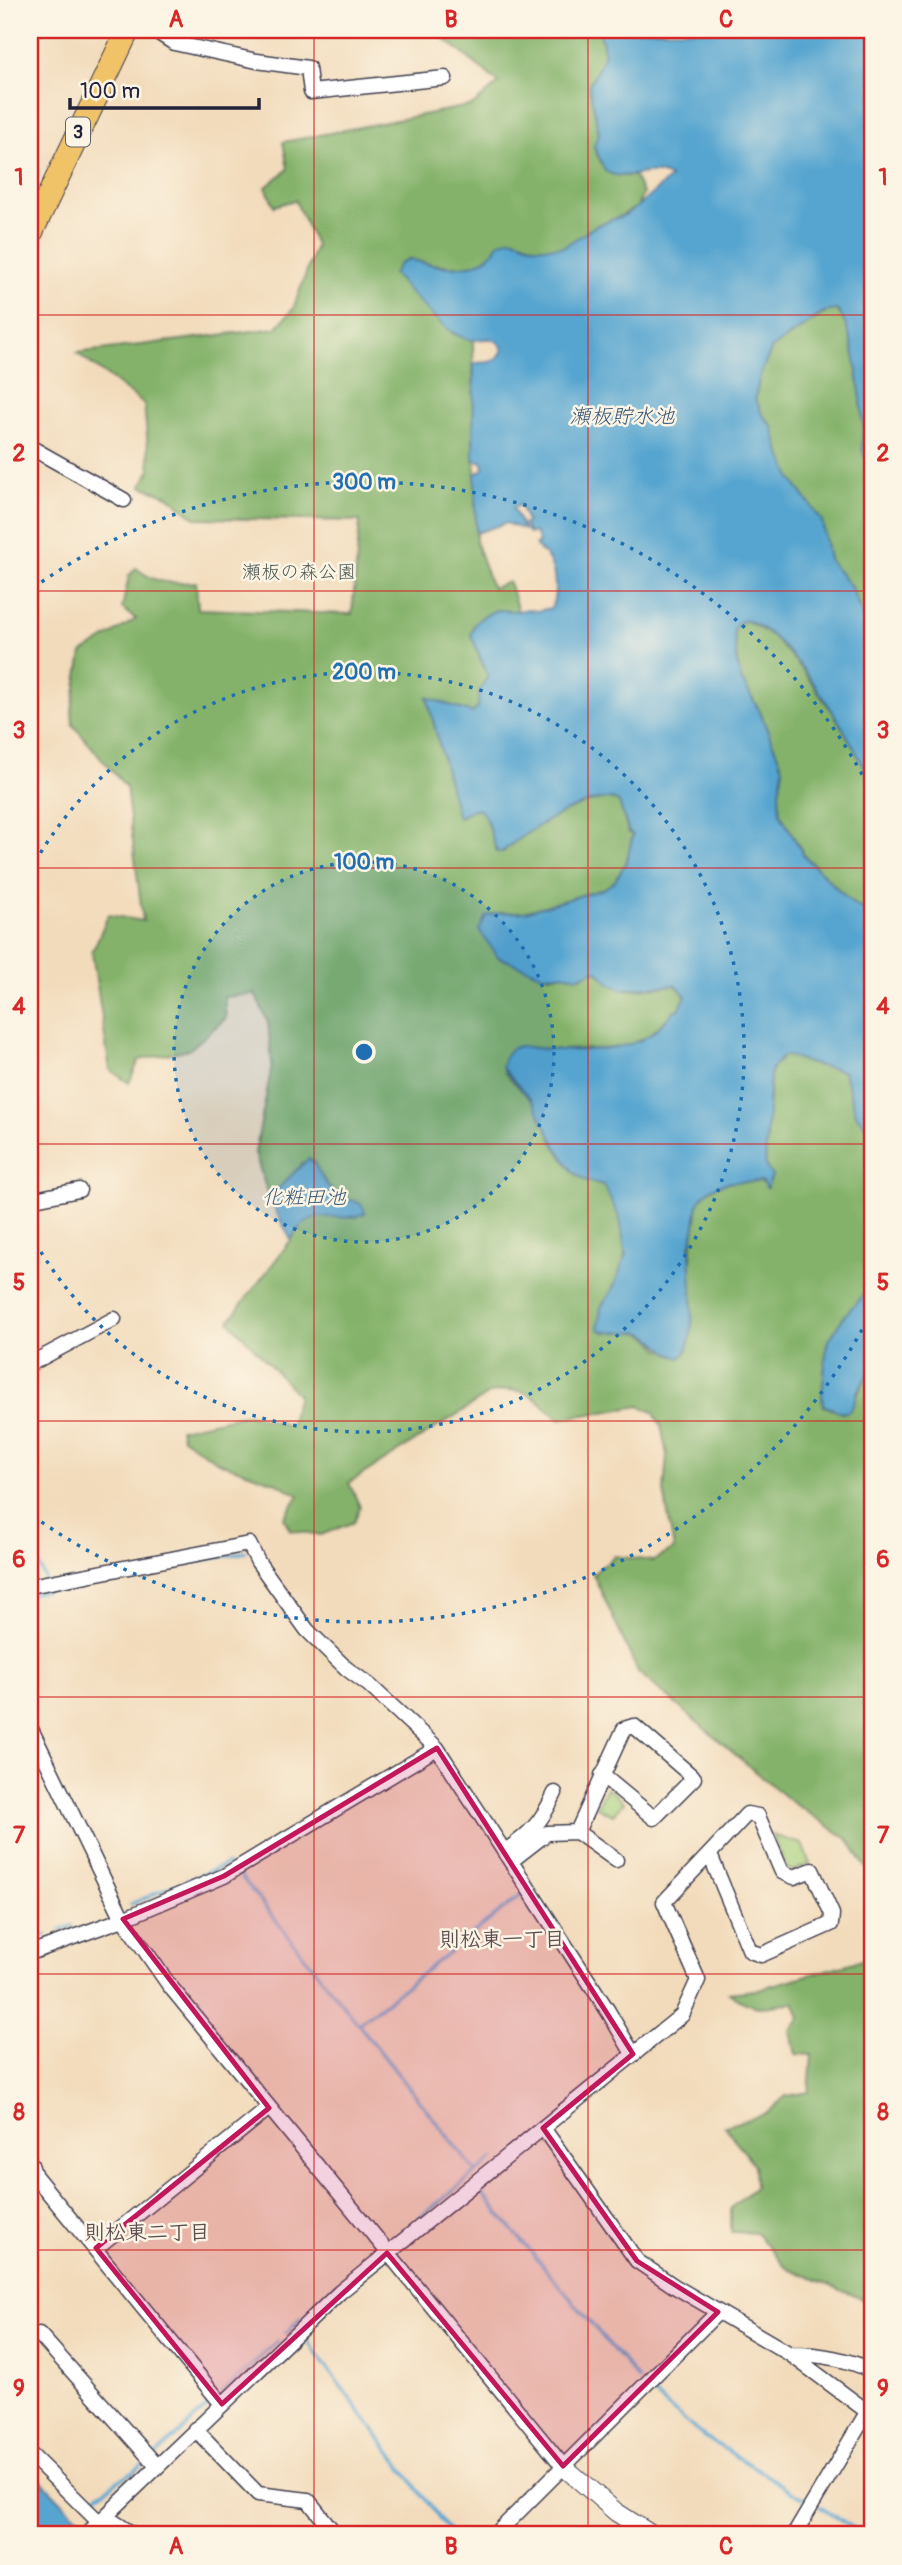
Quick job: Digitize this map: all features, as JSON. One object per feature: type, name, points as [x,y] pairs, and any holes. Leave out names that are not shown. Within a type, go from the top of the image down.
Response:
[{"type":"highway","name":"3","points":[[30,199],[110,30]]},
{"type":"highway","name":"3","points":[[30,235],[128,30]]},
{"type":"street","points":[[154,30],[174,43],[257,61],[308,68],[311,92],[445,78]]},
{"type":"street","points":[[30,447],[124,500]]},
{"type":"street","points":[[30,1200],[79,1190]]},
{"type":"street","points":[[30,1364],[114,1319]]},
{"type":"street","points":[[41,1584],[249,1544],[258,1562],[306,1630],[437,1748],[634,2054]]},
{"type":"street","points":[[577,1832],[602,1775],[624,1729],[634,1726],[694,1778],[654,1818],[602,1775]]},
{"type":"street","points":[[30,1727],[123,1919],[169,1985],[563,2466],[616,2512],[652,2535]]},
{"type":"street","points":[[30,1953],[123,1919],[224,1876],[437,1748]]},
{"type":"street","points":[[508,1856],[544,1818],[555,1793]]},
{"type":"street","points":[[96,2525],[340,2292],[383,2247],[543,2129],[682,2015],[698,1980],[664,1902],[747,1814],[758,1816],[782,1872],[794,1877],[812,1870],[832,1914],[831,1924],[761,1955],[750,1951],[710,1855]]},
{"type":"street","points":[[508,1856],[547,1833],[577,1832],[617,1860]]},
{"type":"street","points":[[96,2248],[269,2108]]},
{"type":"street","points":[[543,2129],[637,2261],[790,2354],[870,2410],[793,2535]]},
{"type":"street","points":[[30,2162],[35,2176],[222,2404]]},
{"type":"street","points":[[495,2535],[718,2312]]},
{"type":"street","points":[[39,2334],[157,2466]]},
{"type":"street","points":[[790,2354],[812,2354],[849,2361],[872,2371]]},
{"type":"street","points":[[195,2429],[258,2494],[308,2500],[335,2535]]},
{"type":"street","points":[[30,2454],[96,2525],[134,2535]]},
{"type":"highlighted area","points":[[437,1748],[633,2054],[543,2128],[637,2261],[718,2312],[563,2466],[387,2253],[222,2404],[96,2248],[269,2108],[123,1919],[224,1876]]},
{"type":"green space","name":"瀬板の森公園","points":[[399,30],[598,30],[604,53],[589,85],[599,134],[595,150],[608,172],[618,176],[634,176],[643,194],[637,207],[563,247],[536,247],[521,241],[499,243],[493,254],[483,262],[463,266],[409,259],[452,333],[473,341],[476,543],[492,588],[509,582],[518,611],[476,649],[488,676],[479,692],[478,708],[472,713],[427,698],[459,818],[472,809],[480,810],[486,818],[497,852],[503,852],[525,834],[558,815],[593,801],[608,799],[619,802],[628,832],[633,835],[626,863],[614,882],[603,889],[525,912],[498,913],[498,957],[548,976],[560,974],[580,977],[598,971],[610,984],[629,990],[677,985],[686,996],[679,1010],[647,1037],[622,1048],[560,1050],[519,1046],[504,1072],[534,1103],[555,1145],[573,1172],[587,1181],[604,1185],[615,1204],[623,1226],[624,1260],[598,1327],[604,1332],[642,1333],[661,1350],[687,1351],[691,1320],[692,1241],[698,1206],[701,1198],[716,1186],[731,1182],[761,1181],[765,1165],[770,1075],[772,1068],[783,1055],[844,1072],[856,1114],[870,1131],[867,1145],[872,1160],[872,1285],[844,1316],[827,1344],[822,1396],[823,1406],[842,1413],[855,1398],[872,1369],[872,1878],[849,1840],[789,1800],[638,1672],[593,1574],[614,1556],[653,1561],[674,1549],[664,1491],[667,1455],[661,1425],[653,1412],[640,1406],[559,1419],[529,1394],[513,1390],[491,1393],[349,1483],[360,1507],[354,1522],[321,1535],[290,1530],[284,1518],[299,1495],[275,1482],[218,1462],[182,1438],[180,1429],[248,1414],[290,1426],[298,1395],[229,1321],[304,1224],[319,1217],[357,1217],[327,1185],[313,1161],[303,1163],[269,1198],[255,1153],[272,1065],[268,1022],[255,994],[224,997],[226,1018],[190,1049],[139,1060],[129,1083],[110,1070],[92,953],[108,915],[143,921],[126,787],[73,725],[72,710],[82,653],[136,619],[122,608],[129,576],[136,568],[164,582],[196,582],[198,609],[352,614],[360,521],[195,518],[168,496],[141,486],[150,470],[144,404],[77,353],[276,328],[293,309],[316,246],[295,200],[274,206],[266,187],[288,169],[283,142],[473,105],[499,83],[436,32],[400,34]]},
{"type":"green space","points":[[829,310],[837,310],[848,332],[861,399],[862,447],[872,466],[872,625],[861,612],[851,587],[829,560],[822,521],[792,480],[773,427],[762,414],[755,399],[760,375],[772,348]]},
{"type":"green space","points":[[745,620],[772,636],[798,664],[841,724],[865,769],[872,774],[872,914],[852,903],[804,855],[780,813],[779,793],[783,768],[759,710],[741,679],[737,662],[734,631],[737,625]]},
{"type":"green space","points":[[607,1787],[624,1802],[613,1815],[597,1807]]},
{"type":"green space","points":[[772,1835],[802,1844],[810,1864],[793,1871],[787,1868]]},
{"type":"green space","points":[[872,1957],[872,2303],[785,2267],[757,2233],[731,2232],[731,2208],[755,2187],[754,2165],[725,2126],[766,2114],[786,2096],[809,2092],[812,2055],[796,2054],[790,2031],[800,2017],[794,2002],[760,2007],[746,2004],[729,1993],[755,1990]]},
{"type":"water","name":"瀬板貯水池","points":[[598,30],[872,30],[872,466],[863,452],[861,400],[856,365],[848,332],[837,310],[824,312],[772,348],[760,375],[755,399],[762,414],[773,427],[792,480],[822,521],[829,560],[851,587],[861,612],[872,625],[872,774],[865,769],[814,684],[780,643],[762,628],[745,620],[737,624],[734,631],[741,679],[759,710],[783,768],[779,793],[780,813],[804,856],[852,903],[872,914],[872,1160],[867,1145],[870,1131],[856,1114],[844,1072],[783,1056],[772,1068],[770,1075],[765,1165],[772,1176],[767,1188],[761,1181],[723,1184],[710,1190],[701,1198],[698,1206],[690,1247],[692,1324],[690,1340],[680,1358],[643,1333],[598,1329],[601,1307],[613,1289],[626,1255],[620,1219],[604,1185],[587,1181],[573,1172],[555,1145],[534,1103],[502,1067],[507,1053],[519,1046],[585,1050],[636,1042],[652,1033],[675,1010],[679,1010],[686,996],[676,985],[622,989],[610,984],[598,971],[580,977],[543,975],[498,957],[479,930],[486,916],[525,912],[603,889],[614,882],[626,863],[633,835],[629,832],[619,802],[608,799],[576,806],[541,824],[502,852],[497,852],[486,818],[480,810],[472,809],[458,818],[427,697],[472,713],[478,708],[479,692],[488,676],[471,635],[474,625],[482,617],[496,610],[537,611],[551,608],[555,579],[549,560],[535,545],[539,543],[535,532],[529,534],[524,524],[527,522],[520,505],[513,508],[524,530],[506,523],[476,533],[475,474],[484,469],[483,462],[473,460],[474,363],[492,361],[503,349],[494,340],[470,340],[447,328],[393,274],[400,263],[409,259],[433,265],[472,264],[492,253],[499,243],[512,238],[536,247],[563,247],[597,225],[625,215],[670,178],[655,173],[621,176],[605,171],[594,146],[599,133],[589,85],[604,53]]},
{"type":"water","name":"化粧田池","points":[[309,1158],[333,1192],[358,1203],[365,1213],[354,1217],[325,1217],[307,1221],[291,1240],[269,1198]]},
{"type":"water","points":[[872,1285],[872,1369],[857,1392],[854,1404],[849,1411],[843,1413],[823,1405],[827,1344],[844,1316]]},
{"type":"water","points":[[30,2469],[72,2512],[100,2535],[30,2535]]},
{"type":"waterway","points":[[30,1547],[45,1579]]},
{"type":"waterway","points":[[30,1594],[246,1552]]},
{"type":"waterway","points":[[186,1881],[227,1864]]},
{"type":"waterway","points":[[239,1874],[476,2172]]},
{"type":"waterway","points":[[131,1904],[175,1885]]},
{"type":"waterway","points":[[358,2024],[524,1893]]},
{"type":"waterway","points":[[61,1930],[72,1926]]},
{"type":"waterway","points":[[34,1939],[46,1935]]},
{"type":"waterway","points":[[387,2244],[494,2158]]},
{"type":"waterway","points":[[479,2190],[639,2380]]},
{"type":"waterway","points":[[356,2269],[381,2249]]},
{"type":"waterway","points":[[316,2302],[347,2276]]},
{"type":"waterway","points":[[286,2333],[301,2318]]},
{"type":"waterway","points":[[304,2337],[452,2535]]},
{"type":"waterway","points":[[221,2394],[278,2341]]},
{"type":"waterway","points":[[650,2391],[699,2433],[806,2500]]},
{"type":"waterway","points":[[155,2456],[213,2402]]},
{"type":"waterway","points":[[91,2499],[149,2461]]},
{"type":"waterway","points":[[820,2507],[865,2535]]},
{"type":"district","name":"則松東一丁目","points":[[502,1939]]},
{"type":"district","name":"則松東二丁目","points":[[147,2232]]}]
